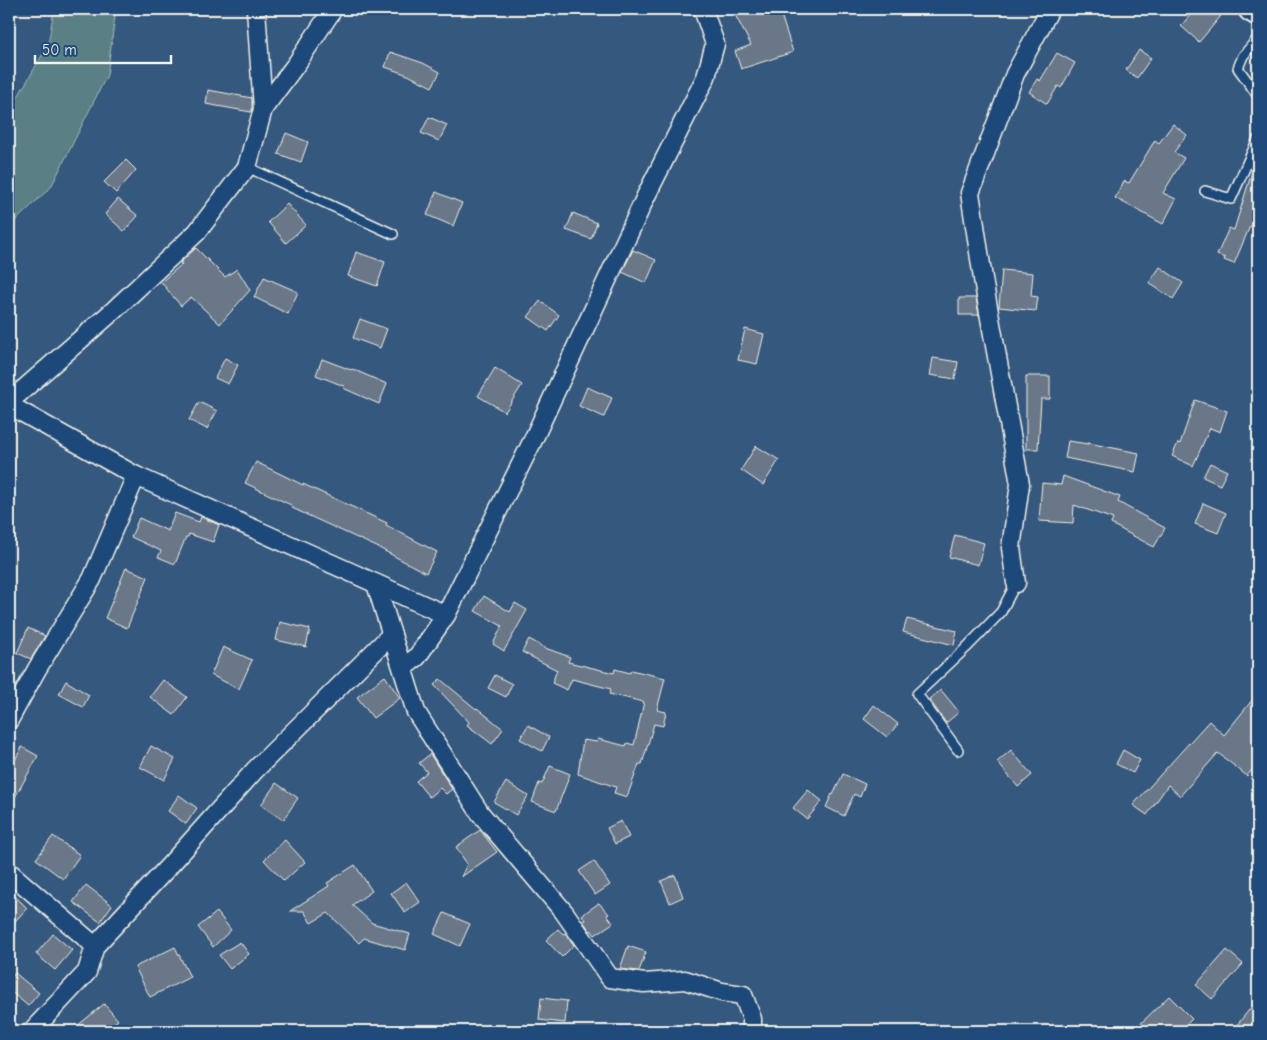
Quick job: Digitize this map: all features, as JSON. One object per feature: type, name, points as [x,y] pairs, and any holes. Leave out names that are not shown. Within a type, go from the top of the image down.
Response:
[{"type":"main road","points":[[1251,9],[1258,13]]},
{"type":"street","points":[[256,9],[263,109],[247,167],[197,232],[113,311],[9,404],[136,476],[446,615]]},
{"type":"street","points":[[263,109],[333,9]]},
{"type":"street","points":[[403,668],[417,656],[446,615],[533,440],[647,194],[706,77],[715,44],[703,9]]},
{"type":"street","points":[[1016,583],[1011,548],[1020,484],[984,285],[970,193],[1016,74],[1050,9]]},
{"type":"street","points":[[9,720],[37,669],[92,578],[136,476]]},
{"type":"street","points":[[376,584],[416,712],[480,813],[564,912],[610,978],[644,983],[685,980],[722,992],[743,995],[752,1019],[752,1031]]},
{"type":"street","points":[[32,1031],[87,972],[95,946],[255,770],[392,634]]},
{"type":"street","points":[[9,872],[95,946]]},
{"type":"lane","points":[[1258,38],[1243,56],[1238,68],[1258,96]]},
{"type":"lane","points":[[1205,191],[1231,199],[1258,139]]},
{"type":"lane","points":[[247,167],[393,234]]},
{"type":"lane","points":[[958,750],[917,694],[1001,612],[1016,583]]},
{"type":"green space","points":[[54,9],[116,9],[107,75],[51,187],[9,227],[9,109],[12,107],[48,45]]},
{"type":"building","points":[[732,9],[778,9],[793,52],[741,69],[735,51],[751,45]]},
{"type":"building","points":[[1195,9],[1212,9],[1221,16],[1199,42],[1181,26]]},
{"type":"building","points":[[1139,50],[1151,58],[1137,78],[1126,70]]},
{"type":"building","points":[[390,52],[423,63],[440,72],[432,87],[408,75],[385,67]]},
{"type":"building","points":[[1057,53],[1075,63],[1061,88],[1058,86],[1047,104],[1029,92],[1037,79],[1040,81]]},
{"type":"building","points":[[208,90],[252,98],[251,112],[206,104]]},
{"type":"building","points":[[429,117],[447,125],[439,141],[421,133]]},
{"type":"building","points":[[1173,124],[1187,135],[1174,152],[1184,158],[1163,193],[1176,199],[1163,224],[1115,198],[1124,181],[1129,183],[1155,140],[1159,143]]},
{"type":"building","points":[[286,133],[308,142],[301,162],[278,154]]},
{"type":"building","points":[[126,160],[136,170],[116,193],[104,182]]},
{"type":"building","points":[[1255,162],[1258,162],[1258,229],[1250,226],[1234,264],[1217,255],[1229,228],[1234,230]]},
{"type":"building","points":[[436,192],[462,203],[453,226],[427,215]]},
{"type":"building","points":[[118,199],[138,216],[124,231],[105,214]]},
{"type":"building","points":[[287,204],[306,225],[286,243],[268,222]]},
{"type":"building","points":[[573,213],[597,223],[591,239],[566,230]]},
{"type":"building","points":[[196,248],[225,277],[237,269],[250,290],[220,324],[191,297],[181,306],[161,282],[182,264],[180,263]]},
{"type":"building","points":[[633,250],[656,260],[646,283],[622,272]]},
{"type":"building","points":[[356,252],[385,262],[377,286],[348,276]]},
{"type":"building","points":[[1160,267],[1183,283],[1173,299],[1149,283]]},
{"type":"building","points":[[1002,270],[1033,273],[1031,296],[1038,297],[1036,311],[999,307]]},
{"type":"building","points":[[264,277],[298,292],[288,314],[254,297]]},
{"type":"building","points":[[959,298],[976,298],[979,315],[959,315]]},
{"type":"building","points":[[540,301],[559,315],[548,331],[528,317]]},
{"type":"building","points":[[360,319],[387,329],[380,348],[353,338]]},
{"type":"building","points":[[745,329],[764,334],[757,364],[738,360]]},
{"type":"building","points":[[225,358],[238,365],[228,384],[215,378]]},
{"type":"building","points":[[933,358],[958,362],[955,379],[930,375]]},
{"type":"building","points":[[322,359],[387,384],[379,404],[343,388],[344,386],[316,375]]},
{"type":"building","points":[[495,368],[522,385],[505,412],[478,396]]},
{"type":"building","points":[[1026,376],[1050,376],[1050,399],[1041,399],[1038,449],[1026,449]]},
{"type":"building","points":[[587,387],[612,398],[604,417],[579,406]]},
{"type":"building","points":[[1195,400],[1227,411],[1220,432],[1210,428],[1193,466],[1172,456],[1178,443],[1180,444]]},
{"type":"building","points":[[199,402],[217,411],[207,429],[189,420]]},
{"type":"building","points":[[1068,441],[1139,453],[1135,472],[1065,458]]},
{"type":"building","points":[[756,446],[779,460],[763,485],[741,470]]},
{"type":"building","points":[[256,462],[387,523],[386,525],[437,552],[426,573],[245,483]]},
{"type":"building","points":[[1210,463],[1227,471],[1220,485],[1203,477]]},
{"type":"building","points":[[1063,476],[1120,497],[1118,502],[1165,528],[1154,547],[1111,524],[1113,519],[1074,505],[1073,523],[1039,521],[1042,483],[1061,485]]},
{"type":"building","points":[[1203,503],[1226,513],[1218,533],[1195,524]]},
{"type":"building","points":[[175,513],[199,522],[201,517],[219,525],[213,542],[189,534],[175,564],[158,557],[161,551],[131,537],[139,518],[168,531]]},
{"type":"building","points":[[955,535],[984,543],[978,565],[949,557]]},
{"type":"building","points":[[126,568],[148,577],[127,628],[105,618]]},
{"type":"building","points":[[484,596],[510,612],[515,603],[527,610],[504,651],[493,644],[502,626],[475,611]]},
{"type":"building","points":[[907,619],[957,631],[954,645],[903,632]]},
{"type":"building","points":[[280,622],[310,629],[306,647],[276,640]]},
{"type":"building","points":[[28,628],[45,636],[31,659],[17,653]]},
{"type":"building","points":[[529,639],[545,648],[570,657],[568,662],[614,673],[615,669],[630,673],[631,670],[665,678],[657,710],[666,712],[663,726],[654,724],[642,764],[639,764],[627,797],[614,793],[616,787],[578,774],[583,740],[597,742],[598,739],[626,746],[627,743],[634,745],[644,702],[609,694],[611,689],[572,679],[567,690],[552,683],[557,670],[522,652]]},
{"type":"building","points":[[223,647],[252,660],[239,689],[211,675]]},
{"type":"building","points":[[495,675],[512,684],[506,697],[488,688]]},
{"type":"building","points":[[385,676],[400,698],[373,718],[357,697]]},
{"type":"building","points":[[440,679],[503,729],[492,744],[467,725],[469,722],[434,685]]},
{"type":"building","points":[[163,680],[187,697],[174,715],[150,697]]},
{"type":"building","points":[[66,681],[89,695],[83,707],[59,694]]},
{"type":"building","points":[[941,690],[959,712],[946,723],[929,699]]},
{"type":"building","points":[[1258,693],[1258,762],[1247,776],[1218,753],[1180,796],[1168,785],[1147,815],[1133,805],[1209,721],[1224,735]]},
{"type":"building","points":[[874,705],[898,724],[887,737],[864,719]]},
{"type":"building","points":[[528,725],[549,737],[542,751],[520,739]]},
{"type":"building","points":[[151,746],[175,759],[164,780],[140,767]]},
{"type":"building","points":[[22,747],[38,756],[9,808],[9,771]]},
{"type":"building","points":[[1011,750],[1032,775],[1018,787],[997,762]]},
{"type":"building","points":[[1123,750],[1140,760],[1133,773],[1116,764]]},
{"type":"building","points":[[430,754],[452,789],[446,794],[440,788],[429,797],[416,781],[427,772],[419,763]]},
{"type":"building","points":[[550,766],[570,774],[556,811],[532,802],[539,783],[542,784]]},
{"type":"building","points":[[843,774],[865,784],[860,797],[854,794],[844,816],[826,807]]},
{"type":"building","points":[[506,782],[528,796],[516,815],[494,802]]},
{"type":"building","points":[[276,783],[298,798],[283,820],[261,805]]},
{"type":"building","points":[[808,790],[822,801],[807,819],[793,808]]},
{"type":"building","points":[[179,795],[197,808],[186,824],[168,811]]},
{"type":"building","points":[[621,821],[629,837],[615,844],[607,828]]},
{"type":"building","points":[[480,830],[497,852],[461,877],[467,864],[456,847]]},
{"type":"building","points":[[53,836],[80,855],[63,879],[36,859]]},
{"type":"building","points":[[285,840],[305,862],[284,881],[264,860]]},
{"type":"building","points":[[594,861],[610,885],[595,895],[579,871]]},
{"type":"building","points":[[355,865],[372,891],[352,905],[372,923],[410,934],[405,950],[364,938],[359,943],[328,913],[311,923],[304,911],[290,911],[329,886],[327,883]]},
{"type":"building","points":[[675,875],[683,897],[670,903],[661,881]]},
{"type":"building","points":[[406,882],[420,902],[405,913],[391,893]]},
{"type":"building","points":[[86,885],[112,905],[100,922],[73,902]]},
{"type":"building","points":[[9,890],[27,908],[9,928]]},
{"type":"building","points":[[599,903],[609,914],[607,915],[613,923],[595,935],[583,921],[585,920],[582,915]]},
{"type":"building","points":[[217,912],[231,930],[213,947],[198,927]]},
{"type":"building","points":[[444,913],[470,924],[460,946],[434,934]]},
{"type":"building","points":[[558,929],[563,934],[565,933],[574,945],[562,957],[546,940]]},
{"type":"building","points":[[53,934],[72,950],[55,970],[36,954]]},
{"type":"building","points":[[240,942],[249,954],[230,969],[219,955]]},
{"type":"building","points":[[628,946],[646,952],[639,971],[620,969]]},
{"type":"building","points":[[175,947],[190,977],[150,997],[135,967]]},
{"type":"building","points":[[1227,950],[1243,964],[1212,999],[1196,985]]},
{"type":"building","points":[[15,973],[39,993],[28,1006],[9,990],[9,980]]},
{"type":"building","points":[[1169,996],[1192,1019],[1180,1031],[1133,1031]]},
{"type":"building","points":[[541,998],[567,1001],[565,1023],[539,1020]]},
{"type":"building","points":[[1258,999],[1258,1031],[1232,1031]]},
{"type":"building","points":[[104,1004],[118,1020],[104,1031],[71,1031]]}]
